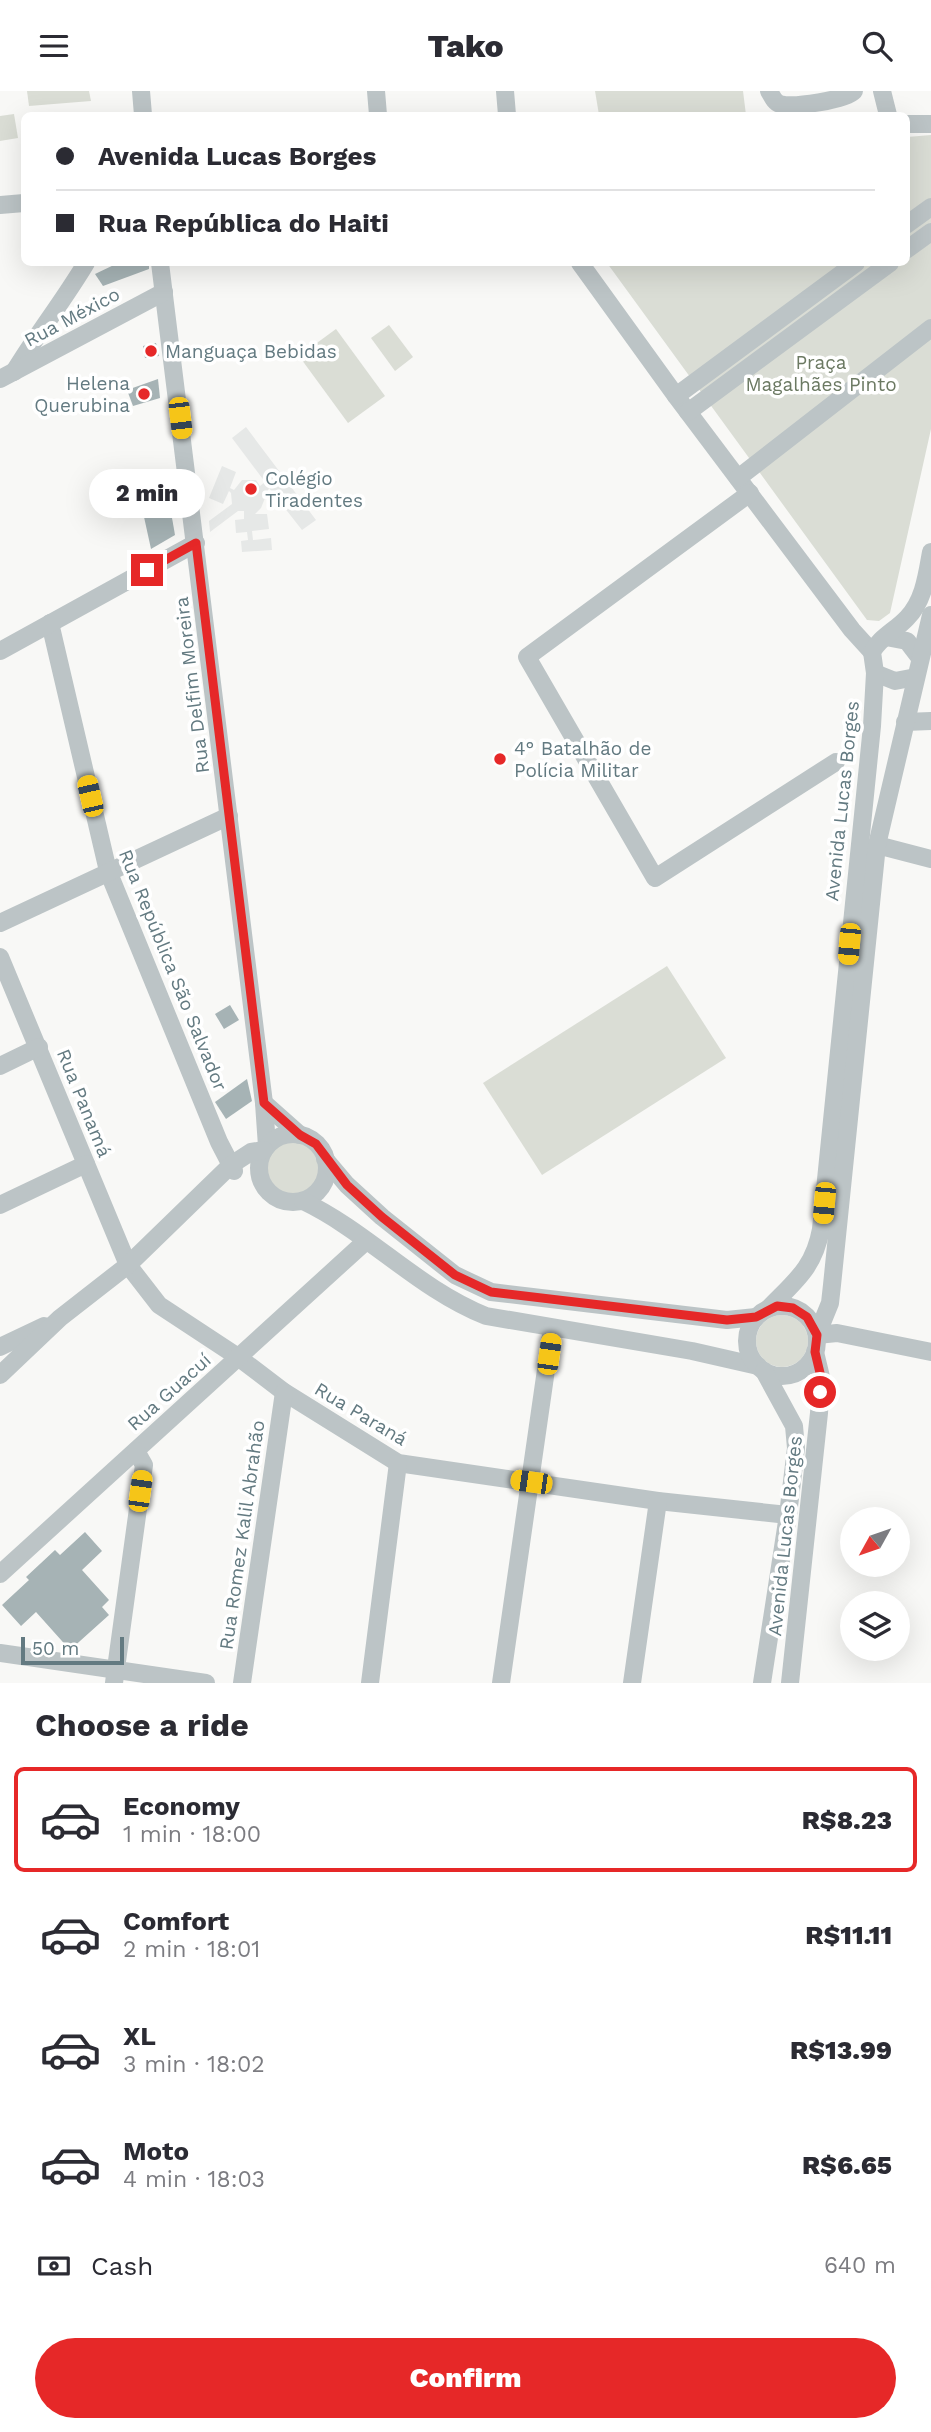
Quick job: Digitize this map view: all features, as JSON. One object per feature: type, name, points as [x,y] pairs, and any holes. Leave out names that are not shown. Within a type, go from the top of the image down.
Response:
[{"type":"street","points":[[376,91],[378,112]]},
{"type":"street","points":[[505,91],[507,112]]},
{"type":"street","points":[[769,91],[780,104],[797,110],[845,98],[854,91]]},
{"type":"street","points":[[882,91],[887,112]]},
{"type":"street","points":[[143,92],[144,112]]},
{"type":"street","points":[[910,124],[931,124]]},
{"type":"street","points":[[0,205],[21,203]]},
{"type":"street","points":[[910,222],[931,207]]},
{"type":"street","points":[[910,247],[931,232]]},
{"type":"street","points":[[7,376],[64,300],[84,266]]},
{"type":"street","name":"Rua Delfim Moreira","points":[[160,266],[264,1103],[266,1148]]},
{"type":"street","points":[[582,266],[688,412],[852,630],[872,652],[875,645],[909,617],[926,576],[931,552]]},
{"type":"street","points":[[676,396],[852,266]]},
{"type":"street","points":[[688,412],[886,266]]},
{"type":"street","name":"Rua México","points":[[7,376],[164,292]]},
{"type":"street","points":[[738,478],[931,328]]},
{"type":"street","points":[[750,493],[527,657],[655,878],[836,762]]},
{"type":"street","points":[[0,651],[196,543]]},
{"type":"street","name":"Avenida Lucas Borges","points":[[790,1683],[819,1413],[821,1377],[816,1344],[827,1312],[832,1285],[877,845],[931,615]]},
{"type":"street","name":"Rua República São Salvador","points":[[50,623],[108,871],[229,1170]]},
{"type":"street","points":[[886,637],[907,641],[920,658]]},
{"type":"street","name":"Avenida Lucas Borges","points":[[763,1312],[815,1257],[821,1229],[872,726],[875,673],[872,652]]},
{"type":"street","points":[[875,673],[895,681],[916,677]]},
{"type":"street","points":[[905,722],[931,721]]},
{"type":"street","points":[[0,922],[229,815]]},
{"type":"street","points":[[877,845],[931,859]]},
{"type":"street","name":"Rua Panamá","points":[[0,957],[128,1265]]},
{"type":"street","points":[[0,1066],[39,1047]]},
{"type":"street","points":[[229,1170],[248,1171],[261,1179],[273,1195],[292,1202],[303,1201],[329,1213],[460,1306],[486,1316],[692,1351],[776,1375],[800,1371],[809,1363],[816,1344],[807,1317],[793,1308],[777,1306],[727,1320],[491,1292],[455,1275],[354,1192],[325,1159],[316,1144],[300,1135],[264,1103]]},
{"type":"street","points":[[0,1375],[60,1318],[128,1265],[251,1152],[266,1148],[282,1136],[300,1135]]},
{"type":"street","points":[[261,1179],[260,1159],[266,1148]]},
{"type":"street","points":[[303,1201],[320,1189],[327,1169],[325,1159]]},
{"type":"street","points":[[0,1205],[86,1164]]},
{"type":"street","name":"Rua Guacuí","points":[[0,1574],[366,1241]]},
{"type":"street","name":"Rua Paraná","points":[[128,1265],[159,1305],[239,1357],[284,1392],[398,1463],[659,1500],[788,1515]]},
{"type":"street","points":[[761,1369],[750,1355],[747,1342],[749,1328],[763,1312]]},
{"type":"street","points":[[0,1347],[60,1318]]},
{"type":"street","points":[[501,1683],[552,1328]]},
{"type":"street","points":[[816,1344],[837,1333],[931,1352]]},
{"type":"street","name":"Avenida Lucas Borges","points":[[761,1369],[794,1426],[795,1458],[762,1683]]},
{"type":"street","name":"Rua Romez Kalil Abrahão","points":[[242,1683],[284,1392]]},
{"type":"street","points":[[115,1676],[144,1465],[136,1451]]},
{"type":"street","points":[[370,1683],[398,1463]]},
{"type":"street","points":[[632,1683],[659,1500]]},
{"type":"street","points":[[0,1653],[115,1676],[206,1683]]},
{"type":"shaded area","name":"Colégio Tiradentes","points":[[246,427],[316,520],[302,530],[269,488],[261,508],[255,514],[267,514],[269,529],[252,531],[253,540],[271,538],[272,550],[242,552],[241,541],[248,540],[247,532],[236,533],[235,520],[244,519],[244,511],[238,511],[210,532],[209,521],[232,504],[229,491],[223,504],[209,498],[222,466],[236,472],[230,488],[234,490],[242,480],[256,480],[260,486],[265,482],[232,438]]},
{"type":"green space","points":[[27,91],[89,91],[91,101],[29,106]]},
{"type":"green space","points":[[595,91],[743,91],[746,112],[598,112]]},
{"type":"green space","points":[[14,114],[18,138],[0,141],[0,116]]},
{"type":"green space","name":"Praça Magalhães Pinto","points":[[931,135],[931,429],[890,613],[879,621],[867,620],[609,266],[910,266],[910,137]]},
{"type":"green space","points":[[389,325],[413,357],[395,371],[371,338]]},
{"type":"green space","points":[[336,329],[385,396],[348,423],[299,356]]},
{"type":"green space","points":[[667,966],[726,1058],[542,1175],[483,1083]]},
{"type":"green space","points":[[288,1140],[298,1140],[313,1148],[319,1157],[319,1179],[313,1188],[298,1196],[288,1196],[270,1184],[265,1173],[265,1163],[277,1145]]},
{"type":"green space","points":[[782,1315],[792,1317],[800,1323],[806,1331],[806,1351],[800,1359],[792,1365],[782,1367],[772,1365],[764,1359],[758,1351],[756,1341],[758,1331],[764,1323],[772,1317]]},
{"type":"building","points":[[112,266],[149,266],[149,269],[103,286],[95,274]]},
{"type":"building","name":"Manguaça Bebidas","points":[[156,343],[159,356],[145,358],[143,346]]},
{"type":"building","name":"Helena Querubina","points":[[158,379],[160,398],[133,406],[127,390]]},
{"type":"building","points":[[171,512],[175,535],[151,549],[144,517]]},
{"type":"building","points":[[230,1005],[239,1020],[224,1029],[215,1014]]},
{"type":"building","points":[[247,1079],[252,1101],[226,1119],[215,1102]]},
{"type":"building","points":[[85,1532],[102,1551],[82,1570],[109,1600],[102,1607],[109,1615],[70,1650],[36,1612],[21,1626],[2,1605],[29,1580],[26,1577],[55,1550],[60,1555]]},
{"type":"place","name":"Manguaça Bebidas","points":[[151,351]]},
{"type":"place","name":"Helena Querubina","points":[[144,394]]},
{"type":"place","name":"Colégio Tiradentes","points":[[251,489]]},
{"type":"place","name":"4° Batalhão de Polícia Militar","points":[[500,759]]},
{"type":"route","points":[[147,570],[196,543],[264,1103],[300,1135],[316,1144],[325,1159],[361,1200],[455,1275],[491,1292],[727,1320],[756,1317],[777,1306],[793,1308],[807,1317],[816,1331],[815,1352],[821,1377],[820,1392]]}]
